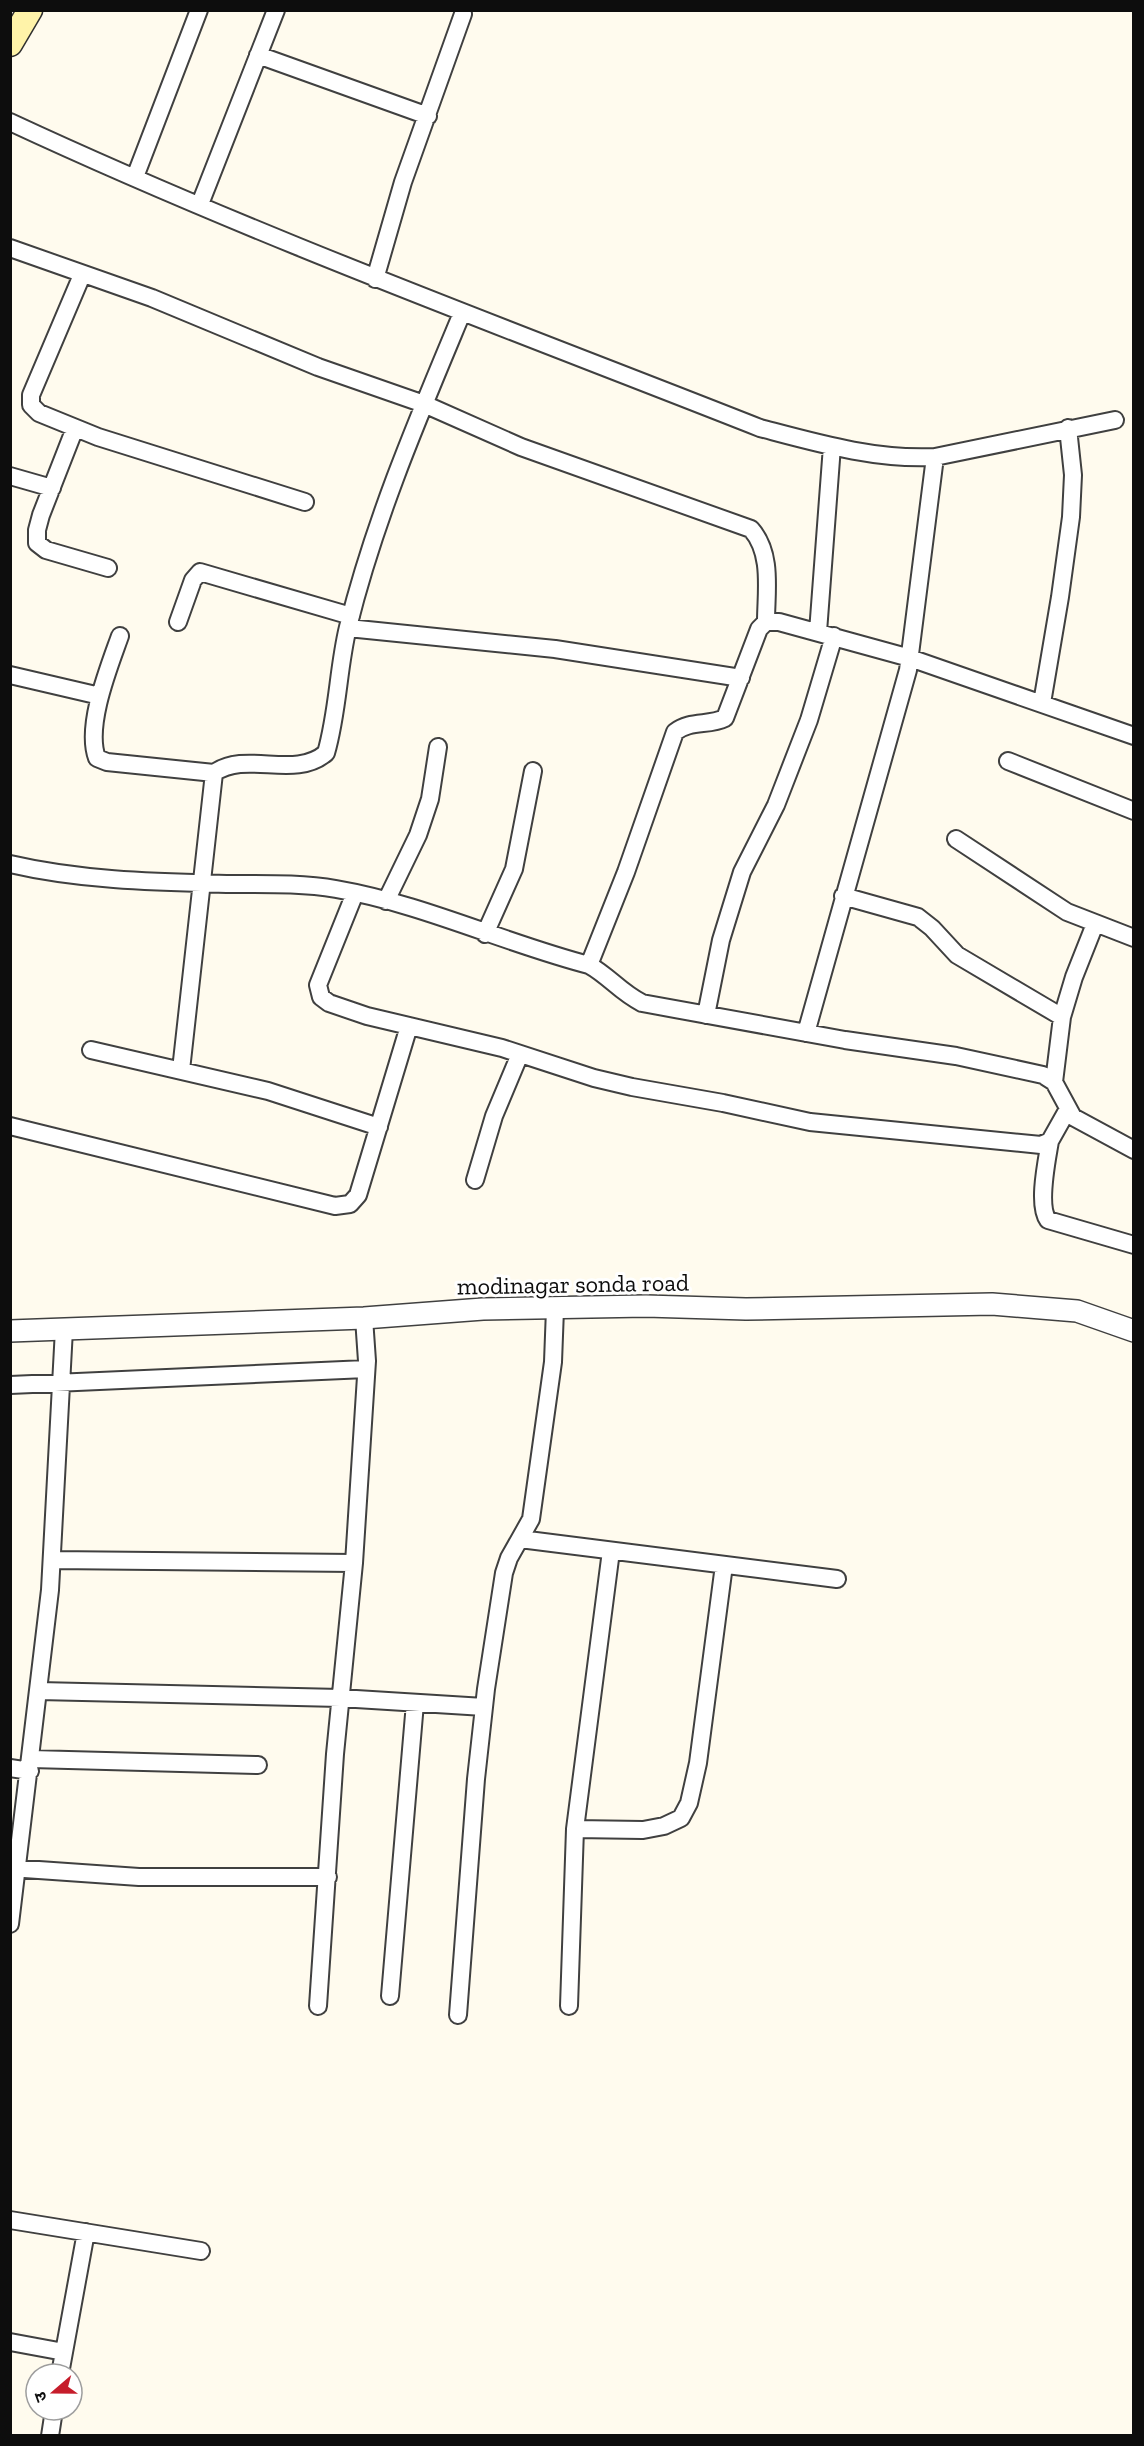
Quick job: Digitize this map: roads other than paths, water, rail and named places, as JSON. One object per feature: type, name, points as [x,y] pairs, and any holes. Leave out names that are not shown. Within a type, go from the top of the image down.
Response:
[{"type":"main road","points":[[10,44],[24,12]]},
{"type":"street","points":[[135,177],[199,10]]},
{"type":"street","points":[[200,204],[276,10]]},
{"type":"street","points":[[375,279],[403,182],[463,14]]},
{"type":"street","points":[[258,55],[428,116]]},
{"type":"street","points":[[10,122],[375,279],[759,428],[890,457],[935,457],[1115,420]]},
{"type":"street","points":[[10,248],[152,298],[318,367],[423,404],[521,447],[751,529],[759,538],[765,554],[766,622]]},
{"type":"street","points":[[82,275],[31,395],[31,405],[39,413],[75,428],[184,466],[239,480],[305,502]]},
{"type":"street","points":[[120,636],[100,696],[94,749],[97,758],[106,762],[214,773],[224,766],[238,764],[300,765],[317,760],[326,753],[350,622],[373,537],[423,404],[462,313]]},
{"type":"street","points":[[75,428],[37,530],[38,543],[46,550],[108,568]]},
{"type":"street","points":[[1041,703],[1060,597],[1071,517],[1073,475],[1068,428]]},
{"type":"street","points":[[706,1015],[722,940],[742,872],[780,794],[809,720],[826,634],[832,446]]},
{"type":"street","points":[[806,1033],[910,658],[935,457]]},
{"type":"street","points":[[10,476],[52,488]]},
{"type":"street","points":[[178,622],[193,580],[200,572],[350,622],[555,649],[741,678]]},
{"type":"street","points":[[589,965],[626,872],[675,732],[683,726],[715,723],[725,718],[759,629],[766,622],[779,622],[910,658],[1134,736]]},
{"type":"street","points":[[10,675],[100,696]]},
{"type":"street","points":[[386,901],[418,835],[430,799],[438,747]]},
{"type":"street","points":[[1008,761],[1134,811]]},
{"type":"street","points":[[484,934],[514,869],[533,771]]},
{"type":"street","points":[[181,1070],[214,773]]},
{"type":"street","points":[[956,840],[1067,912],[1134,938]]},
{"type":"street","points":[[10,864],[38,871],[144,881],[336,889],[409,906],[484,934],[589,965],[602,972],[622,994],[642,1003],[806,1033],[956,1056],[1043,1075],[1054,1082],[1073,1117],[1134,1150]]},
{"type":"street","points":[[355,893],[318,985],[321,997],[329,1003],[520,1054],[594,1078],[810,1122],[1018,1144],[1041,1145],[1050,1141]]},
{"type":"street","points":[[843,896],[918,917],[932,928],[957,955],[1062,1017]]},
{"type":"street","points":[[1054,1082],[1062,1017],[1074,977],[1095,924]]},
{"type":"street","points":[[10,1126],[335,1206],[350,1204],[358,1195],[409,1026]]},
{"type":"street","points":[[91,1050],[268,1092],[379,1127]]},
{"type":"street","points":[[475,1180],[494,1116],[520,1054]]},
{"type":"street","points":[[1068,1109],[1050,1141],[1042,1213],[1048,1220],[1134,1245]]},
{"type":"street","name":"modinagar sonda road","points":[[10,1331],[64,1338],[365,1323],[483,1309],[555,1317],[646,1306],[746,1309],[992,1304],[1077,1311],[1134,1331]]},
{"type":"street","points":[[458,2015],[484,1707],[504,1573],[531,1519],[553,1362],[555,1317]]},
{"type":"street","points":[[318,2006],[340,1698],[354,1563],[367,1365],[365,1323]]},
{"type":"street","points":[[10,1924],[14,1869],[31,1765],[52,1560],[64,1338]]},
{"type":"street","points":[[10,1385],[63,1375],[206,1374],[367,1365]]},
{"type":"street","points":[[520,1539],[837,1579]]},
{"type":"street","points":[[569,2006],[575,1829],[611,1551]]},
{"type":"street","points":[[52,1560],[354,1563]]},
{"type":"street","points":[[575,1829],[643,1830],[664,1826],[681,1818],[689,1803],[698,1762],[724,1565]]},
{"type":"street","points":[[39,1690],[340,1698],[484,1707]]},
{"type":"street","points":[[390,1996],[415,1702]]},
{"type":"street","points":[[10,1768],[31,1765],[258,1765]]},
{"type":"street","points":[[14,1869],[139,1877],[328,1877]]},
{"type":"street","points":[[10,2220],[201,2251]]},
{"type":"street","points":[[62,2362],[86,2232]]},
{"type":"street","points":[[10,2342],[64,2352]]}]
